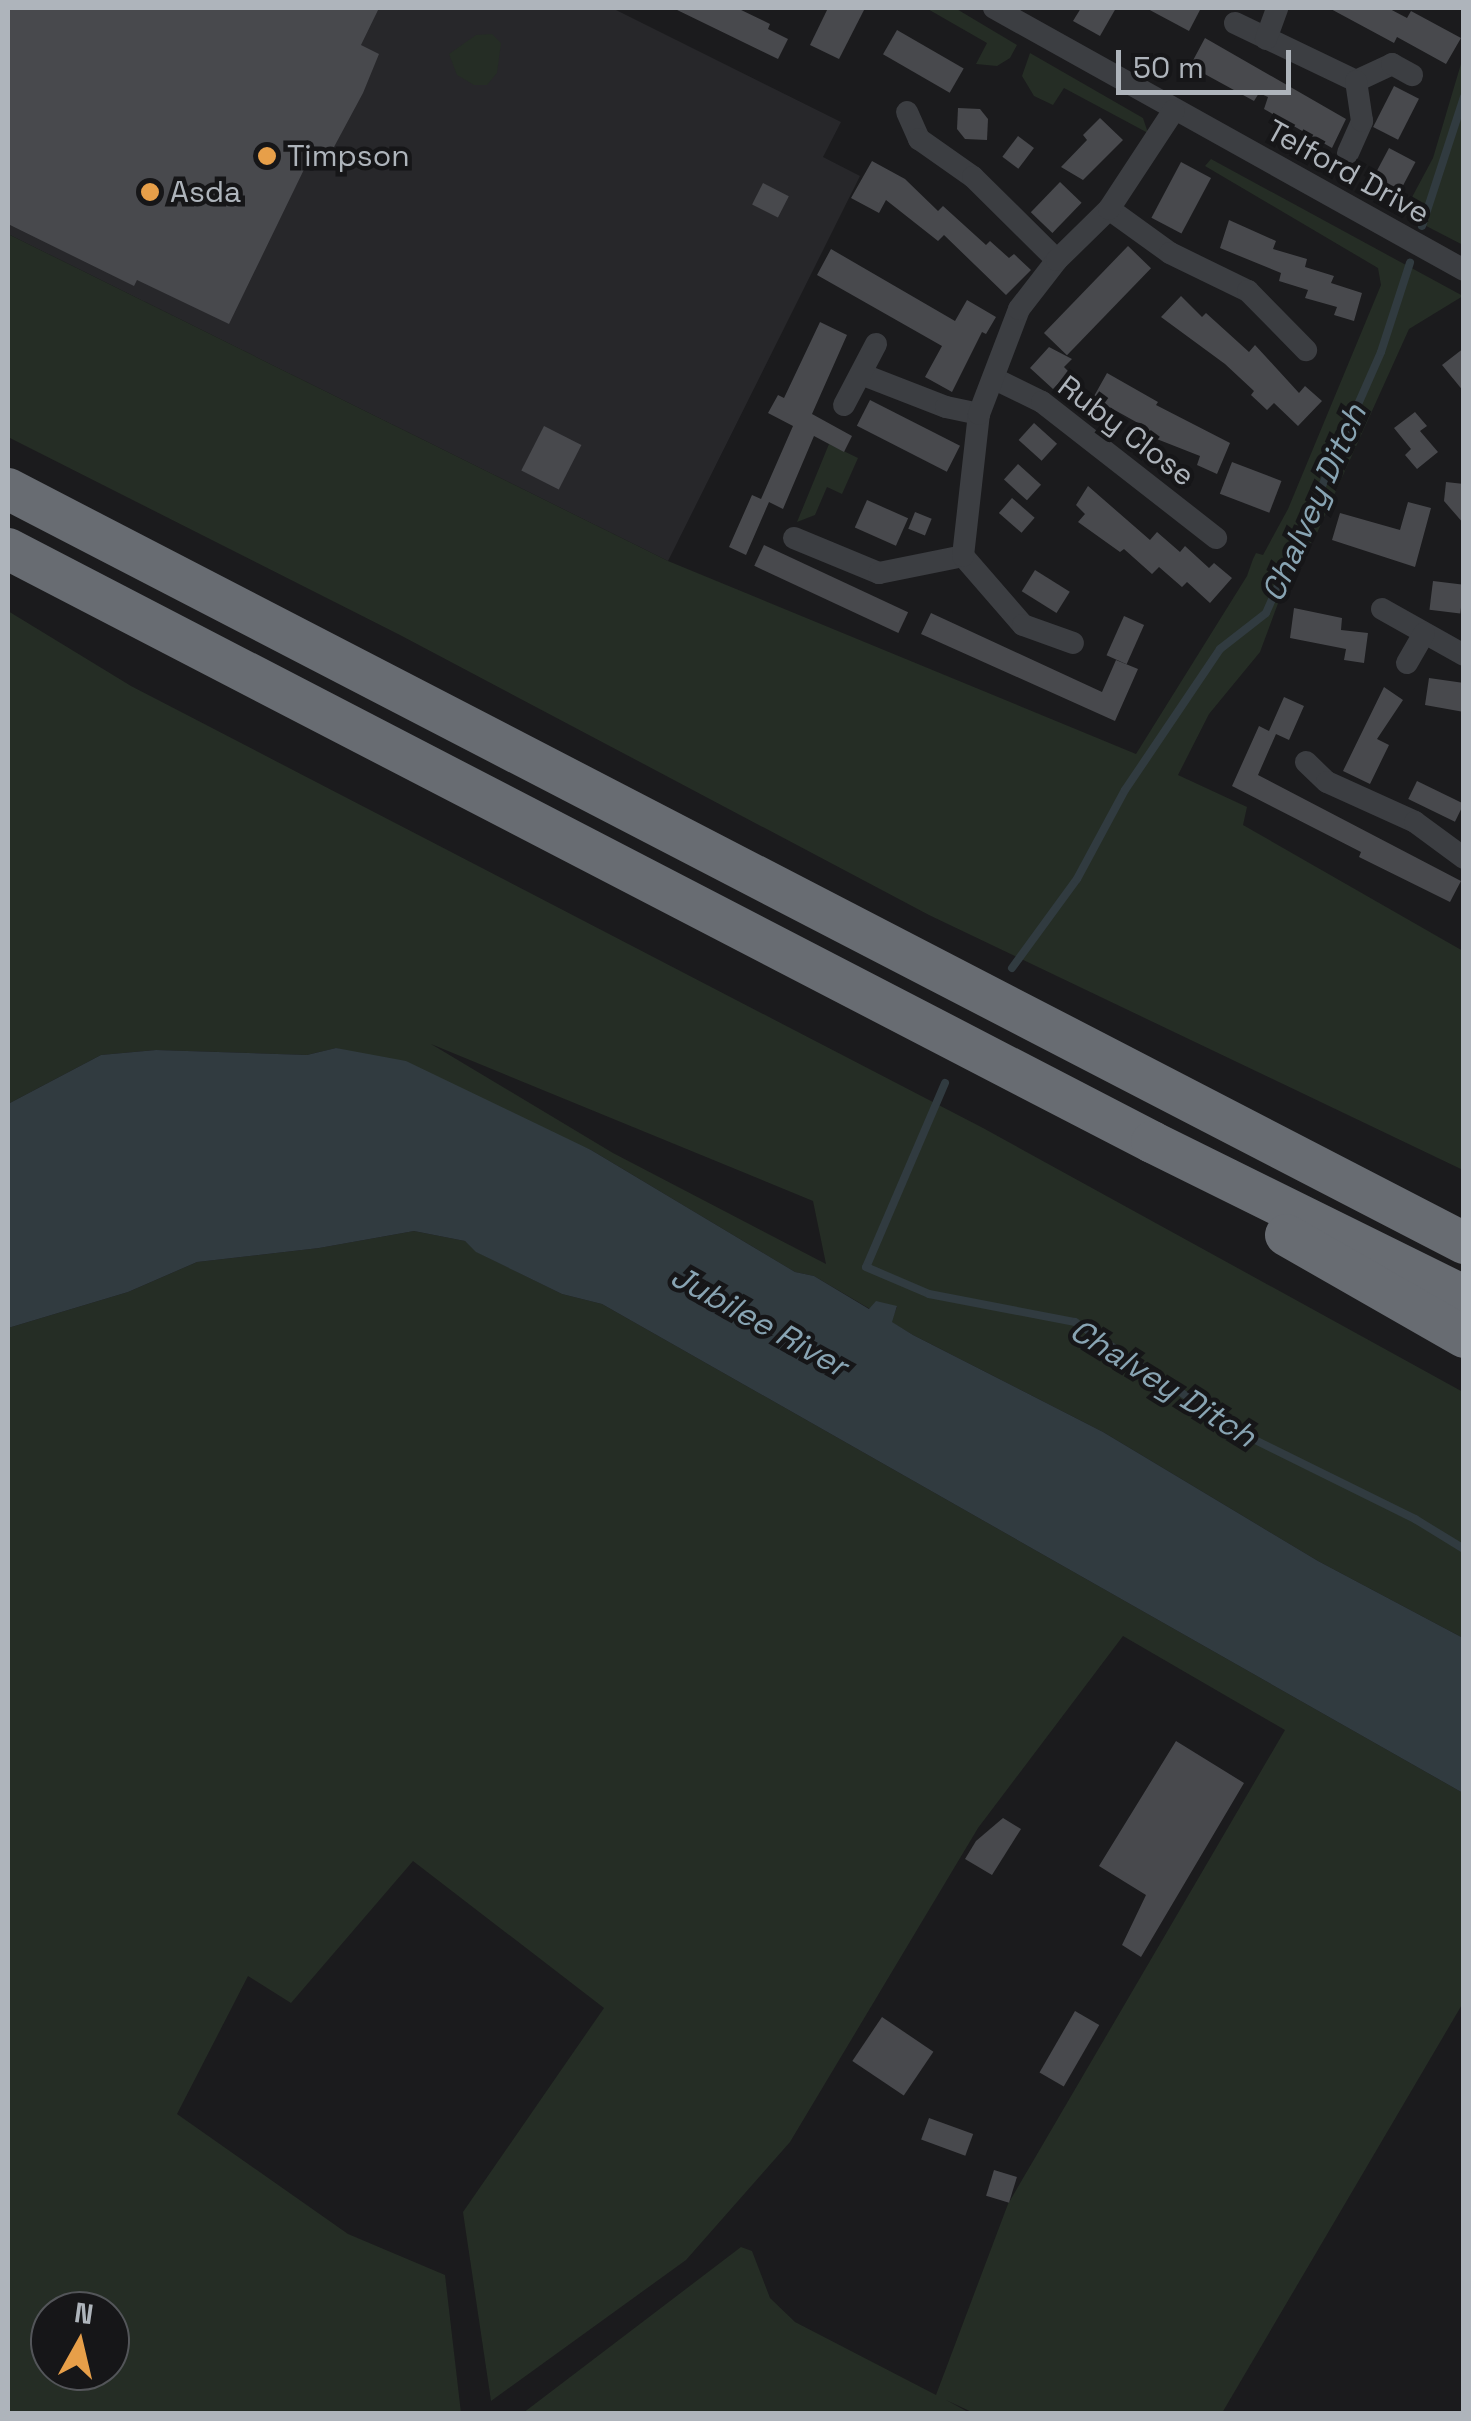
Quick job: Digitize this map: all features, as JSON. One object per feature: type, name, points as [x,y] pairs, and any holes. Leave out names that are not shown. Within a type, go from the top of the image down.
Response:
[{"type":"highway","points":[[8,489],[1464,1243]]},
{"type":"highway","points":[[8,549],[1152,1142],[1464,1296]]},
{"type":"highway","points":[[1229,1118],[1464,1216]]},
{"type":"highway","points":[[1152,1142],[1314,1253],[1464,1336]]},
{"type":"street","name":"Telford Drive","points":[[994,8],[1464,270]]},
{"type":"street","points":[[1032,29],[1045,8]]},
{"type":"street","points":[[1266,39],[1277,8]]},
{"type":"street","points":[[1235,23],[1356,81]]},
{"type":"street","points":[[1356,81],[1392,64],[1412,75]]},
{"type":"street","points":[[1348,153],[1362,121],[1356,81]]},
{"type":"street","points":[[1073,643],[1023,625],[963,556],[979,414],[1019,309],[1056,260],[1108,209],[1174,110]]},
{"type":"street","points":[[908,112],[920,139],[973,178],[1056,260]]},
{"type":"street","points":[[1108,209],[1170,253],[1248,291],[1306,350]]},
{"type":"street","points":[[844,405],[876,344]]},
{"type":"street","points":[[862,374],[946,408],[979,414]]},
{"type":"street","name":"Ruby Close","points":[[994,379],[1042,402],[1216,538]]},
{"type":"street","points":[[794,538],[878,573],[963,556]]},
{"type":"street","points":[[1382,609],[1464,654]]},
{"type":"street","points":[[1407,663],[1424,633]]},
{"type":"street","points":[[1306,762],[1327,782],[1415,822],[1464,858]]},
{"type":"shaded area","points":[[8,8],[612,8],[841,122],[823,157],[860,176],[668,561],[8,234]]},
{"type":"shaded area","points":[[926,8],[955,8],[1017,45],[1010,58],[997,66],[976,64],[987,43]]},
{"type":"shaded area","points":[[492,34],[501,43],[497,73],[487,85],[474,85],[457,75],[449,54],[476,35]]},
{"type":"shaded area","points":[[1030,53],[1143,118],[1148,133],[1064,88],[1053,105],[1034,96],[1022,76]]},
{"type":"shaded area","points":[[1463,57],[1463,245],[1403,214],[1433,158]]},
{"type":"shaded area","points":[[1211,159],[1463,296],[1409,329],[1317,533],[1283,590],[1260,652],[1209,714],[1178,775],[1247,807],[1243,825],[1463,951],[1463,1170],[929,915],[400,635],[8,437],[8,234],[668,561],[1136,754],[1247,576],[1256,553],[1263,555],[1288,509],[1381,285],[1378,268],[1205,166]]},
{"type":"shaded area","points":[[829,444],[858,458],[842,494],[827,487],[815,515],[797,522]]},
{"type":"shaded area","points":[[8,611],[131,686],[983,1128],[1463,1392],[1463,1638],[1318,1561],[1103,1432],[913,1335],[891,1322],[897,1307],[870,1309],[814,1276],[795,1272],[591,1150],[336,1048],[307,1055],[156,1050],[101,1055],[8,1104]],"holes":[[[431,1044],[813,1201],[826,1264],[613,1153]]]},
{"type":"shaded area","points":[[414,1231],[465,1241],[477,1252],[562,1294],[602,1304],[1463,1793],[1463,2003],[1222,2413],[976,2414],[946,2400],[970,2413],[523,2413],[741,2247],[752,2251],[770,2298],[795,2322],[936,2395],[1008,2204],[1285,1730],[1123,1636],[978,1828],[790,2142],[686,2260],[491,2401],[463,2212],[604,2008],[413,1861],[291,2003],[248,1976],[177,2114],[348,2234],[445,2275],[461,2413],[8,2414],[8,1328],[128,1292],[197,1262],[319,1248]]},
{"type":"water","name":"Jubilee River","points":[[336,1048],[406,1061],[591,1150],[795,1272],[814,1276],[869,1309],[876,1301],[897,1306],[892,1322],[913,1335],[1103,1432],[1318,1561],[1463,1638],[1463,1793],[602,1304],[562,1294],[476,1252],[465,1241],[414,1231],[319,1248],[197,1262],[128,1292],[8,1328],[8,1104],[101,1055],[156,1050],[307,1055]]},
{"type":"building","name":"Asda","points":[[8,8],[379,8],[361,45],[379,54],[363,93],[327,160],[312,153],[229,324],[137,280],[134,286],[8,224]]},
{"type":"building","points":[[673,8],[737,8],[770,24],[768,29],[788,39],[778,59]]},
{"type":"building","points":[[828,8],[865,8],[839,59],[810,45]]},
{"type":"building","points":[[1081,8],[1116,8],[1100,36],[1073,21]]},
{"type":"building","points":[[1146,8],[1201,8],[1189,31]]},
{"type":"building","points":[[1329,8],[1388,8],[1407,18],[1411,11],[1461,38],[1446,64],[1397,37],[1394,43]]},
{"type":"building","points":[[897,30],[964,68],[950,93],[883,54]]},
{"type":"building","points":[[1205,38],[1346,119],[1332,148],[1264,109],[1268,97],[1259,93],[1254,101],[1190,66]]},
{"type":"building","points":[[1394,86],[1419,99],[1398,140],[1373,127]]},
{"type":"building","points":[[958,108],[980,109],[988,119],[987,140],[965,139],[957,129]]},
{"type":"building","points":[[1100,118],[1123,140],[1083,180],[1061,167],[1087,140],[1083,135]]},
{"type":"building","points":[[1018,136],[1034,148],[1018,169],[1002,157]]},
{"type":"building","points":[[1389,148],[1415,162],[1395,200],[1369,186]]},
{"type":"building","points":[[872,161],[905,179],[938,211],[943,206],[986,245],[990,241],[1009,258],[1014,254],[1031,270],[1006,295],[944,235],[938,241],[886,200],[879,213],[851,198]]},
{"type":"building","points":[[1181,162],[1211,178],[1181,234],[1151,218]]},
{"type":"building","points":[[1060,182],[1082,203],[1052,233],[1031,212]]},
{"type":"building","points":[[763,183],[789,196],[778,218],[752,204]]},
{"type":"building","points":[[1229,220],[1276,241],[1273,249],[1307,259],[1305,267],[1334,276],[1331,283],[1362,293],[1354,321],[1334,315],[1337,307],[1305,298],[1308,290],[1279,281],[1281,273],[1220,248]]},
{"type":"building","points":[[1128,246],[1151,268],[1067,355],[1044,333]]},
{"type":"building","points":[[831,249],[955,321],[967,300],[996,317],[986,334],[982,332],[952,392],[925,377],[942,346],[817,275]]},
{"type":"building","points":[[1181,296],[1249,352],[1255,345],[1299,393],[1305,386],[1322,401],[1298,426],[1274,403],[1267,410],[1251,395],[1254,391],[1225,364],[1161,317]]},
{"type":"building","points":[[820,322],[847,335],[812,414],[852,436],[844,452],[814,436],[783,509],[769,502],[746,555],[729,547],[752,495],[761,499],[793,426],[768,413],[778,395],[784,398]]},
{"type":"building","points":[[1049,347],[1072,359],[1064,367],[1069,372],[1053,389],[1030,368]]},
{"type":"building","points":[[1464,348],[1464,392],[1442,365]]},
{"type":"building","points":[[1107,373],[1158,402],[1156,405],[1230,443],[1217,474],[1197,465],[1200,456],[1144,434],[1147,428],[1093,398]]},
{"type":"building","points":[[870,400],[960,446],[947,472],[857,426]]},
{"type":"building","points":[[1415,412],[1427,426],[1420,431],[1438,452],[1417,469],[1405,455],[1411,449],[1394,428]]},
{"type":"building","points":[[1034,423],[1057,444],[1042,461],[1019,440]]},
{"type":"building","points":[[544,426],[581,445],[559,490],[521,471]]},
{"type":"building","points":[[1232,462],[1281,481],[1269,513],[1220,494]]},
{"type":"building","points":[[1018,464],[1041,485],[1027,500],[1004,480]]},
{"type":"building","points":[[1446,482],[1464,484],[1464,524],[1444,501]]},
{"type":"building","points":[[1088,486],[1150,540],[1157,532],[1180,552],[1185,546],[1209,568],[1214,563],[1232,578],[1210,603],[1187,582],[1182,587],[1159,567],[1152,574],[1124,549],[1120,552],[1078,522],[1085,514],[1076,505]]},
{"type":"building","points":[[1012,498],[1035,518],[1022,533],[999,513]]},
{"type":"building","points":[[867,500],[908,518],[896,546],[855,527]]},
{"type":"building","points":[[1408,502],[1431,508],[1415,567],[1332,540],[1340,513],[1400,530]]},
{"type":"building","points":[[915,512],[932,519],[925,535],[908,529]]},
{"type":"building","points":[[764,545],[908,612],[898,633],[754,566]]},
{"type":"building","points":[[1035,570],[1070,592],[1057,613],[1022,591]]},
{"type":"building","points":[[1433,581],[1464,585],[1460,614],[1429,610]]},
{"type":"building","points":[[1294,608],[1342,618],[1341,630],[1368,633],[1364,663],[1344,660],[1346,649],[1290,638]]},
{"type":"building","points":[[931,613],[1102,692],[1116,660],[1138,669],[1115,721],[921,634]]},
{"type":"building","points":[[1124,616],[1144,625],[1127,664],[1107,655]]},
{"type":"building","points":[[1429,678],[1464,683],[1464,712],[1425,705]]},
{"type":"building","points":[[1384,687],[1403,700],[1377,739],[1389,745],[1370,784],[1343,771]]},
{"type":"building","points":[[1284,697],[1304,706],[1289,740],[1276,734],[1258,775],[1461,881],[1450,902],[1359,857],[1361,852],[1232,786],[1259,726],[1269,731]]},
{"type":"building","points":[[1417,781],[1464,804],[1455,822],[1408,799]]},
{"type":"building","points":[[1176,1741],[1244,1783],[1141,1957],[1122,1945],[1146,1895],[1099,1866]]},
{"type":"building","points":[[1003,1818],[1021,1829],[992,1875],[965,1859],[976,1841]]},
{"type":"building","points":[[1075,2011],[1099,2025],[1064,2086],[1040,2072]]},
{"type":"building","points":[[882,2017],[933,2052],[904,2096],[852,2061]]},
{"type":"building","points":[[929,2118],[973,2134],[965,2156],[921,2140]]},
{"type":"building","points":[[994,2170],[1017,2177],[1009,2203],[986,2196]]},
{"type":"waterway","name":"Chalvey Ditch","points":[[1422,226],[1464,97]]},
{"type":"waterway","name":"Chalvey Ditch","points":[[1012,968],[1077,879],[1125,790],[1220,649],[1266,613],[1381,352],[1410,263]]},
{"type":"waterway","name":"Chalvey Ditch","points":[[945,1083],[866,1267],[929,1294],[1075,1322],[1245,1435],[1415,1519],[1464,1549]]},
{"type":"place","name":"Timpson","points":[[267,156]]},
{"type":"place","name":"Asda","points":[[150,192]]}]
